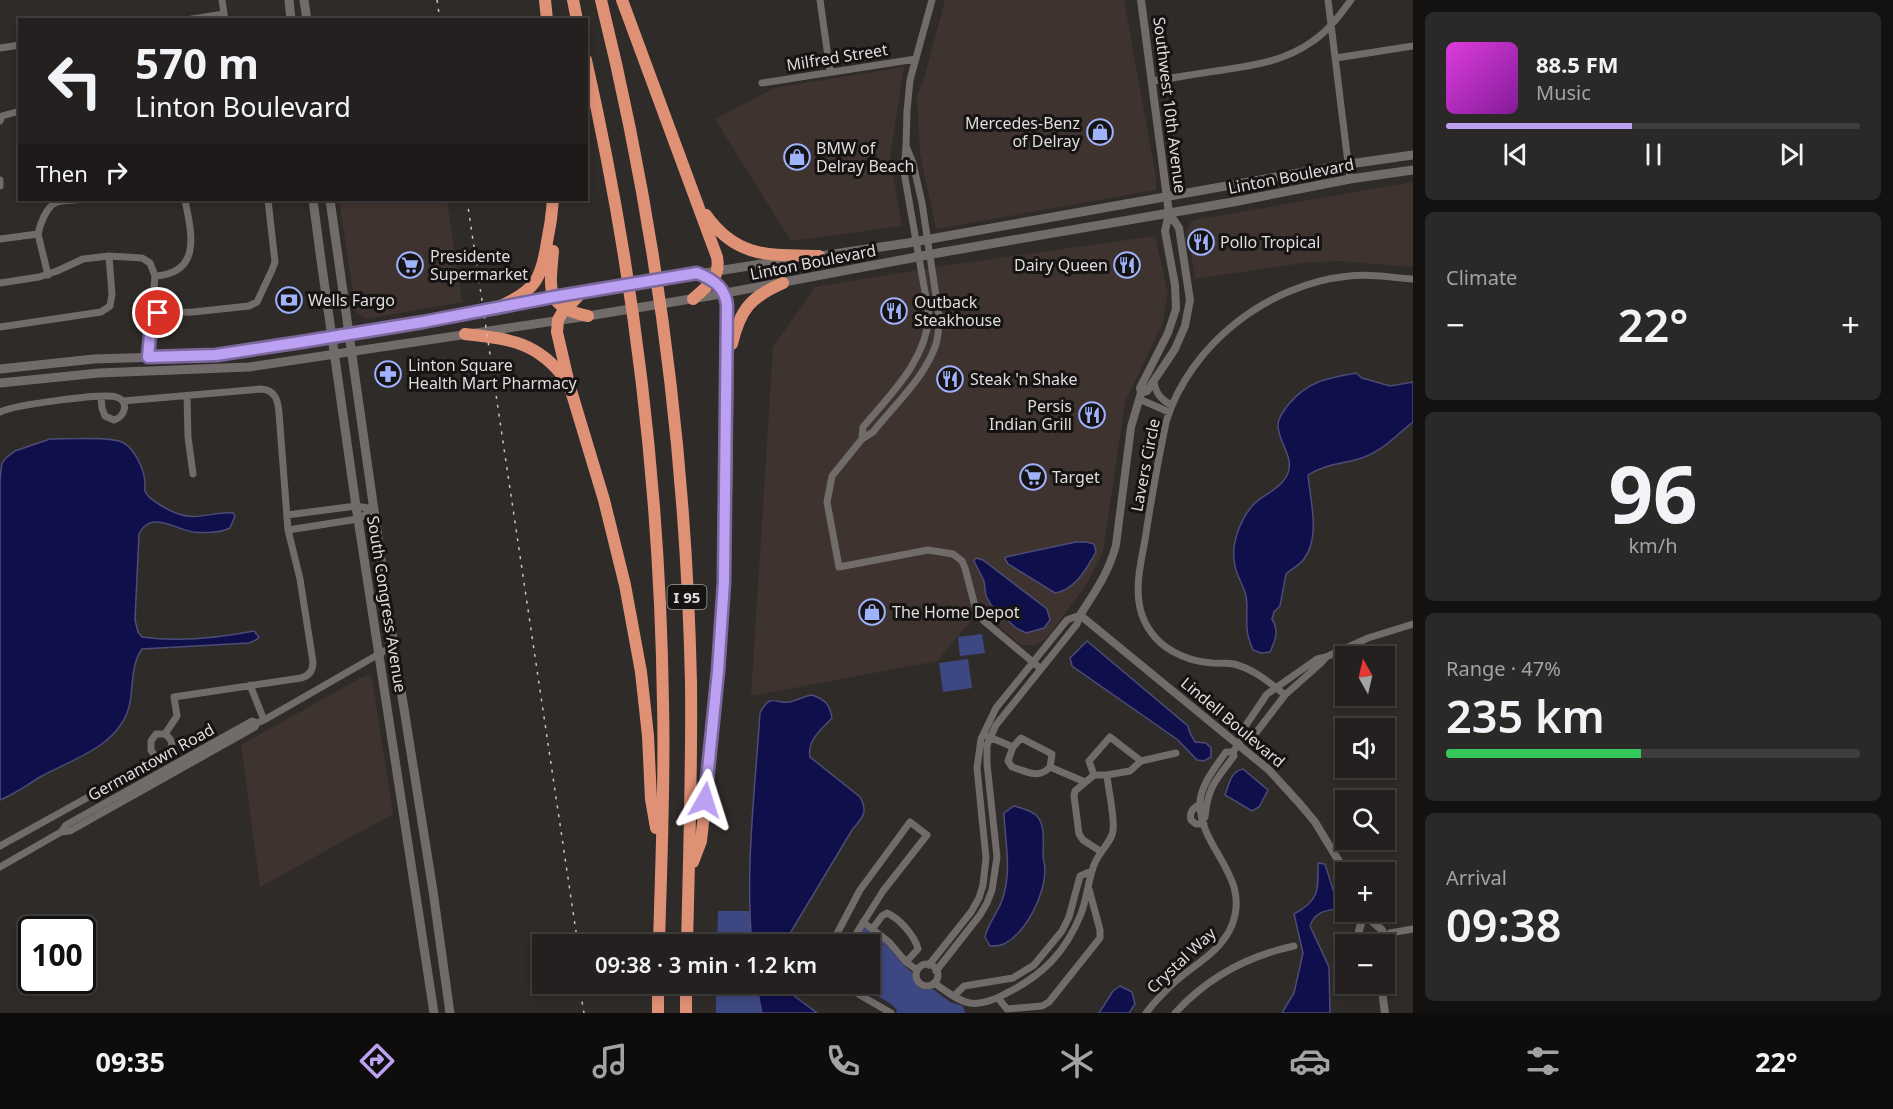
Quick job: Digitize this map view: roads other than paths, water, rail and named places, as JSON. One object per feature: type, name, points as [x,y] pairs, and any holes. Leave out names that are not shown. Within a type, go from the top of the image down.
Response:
[{"type":"highway","points":[[545,0],[547,18]]},
{"type":"highway","points":[[573,0],[577,18]]},
{"type":"highway","name":"I 95","points":[[601,0],[624,101],[653,261],[680,486],[688,605],[691,746],[687,934]]},
{"type":"highway","points":[[622,0],[716,252],[715,275],[727,306],[725,527],[720,649],[701,841],[689,872]]},
{"type":"highway","name":"I 95","points":[[588,70],[626,265],[651,467],[663,704],[659,934]]},
{"type":"highway","points":[[499,307],[523,294],[538,278],[544,261],[553,201]]},
{"type":"highway","points":[[698,204],[723,234],[745,248],[769,255],[819,256]]},
{"type":"highway","points":[[552,214],[553,248],[550,286],[553,297],[565,309],[588,316]]},
{"type":"highway","points":[[697,273],[715,275]]},
{"type":"highway","points":[[693,299],[715,275]]},
{"type":"highway","points":[[727,365],[736,329],[746,307],[762,292],[783,283]]},
{"type":"highway","points":[[582,292],[565,309],[558,320],[557,332],[569,384],[612,531],[634,629],[646,715],[651,799],[662,857]]},
{"type":"highway","points":[[465,334],[507,339],[533,348],[553,363],[569,384]]},
{"type":"highway","points":[[658,994],[658,1013]]},
{"type":"highway","points":[[686,994],[686,1013]]},
{"type":"main road","points":[[289,0],[291,18]]},
{"type":"main road","points":[[304,0],[307,18]]},
{"type":"main road","name":"Linton Boulevard","points":[[715,275],[819,256],[916,242],[1348,164],[1413,155]]},
{"type":"main road","name":"Linton Boulevard","points":[[0,383],[99,373],[226,369],[588,316],[724,294],[1350,179],[1413,170]]},
{"type":"main road","name":"South Congress Avenue","points":[[314,201],[356,506],[434,1013]]},
{"type":"main road","name":"South Congress Avenue","points":[[330,201],[393,646],[450,1013]]},
{"type":"main road","points":[[0,369],[94,359],[216,355],[697,273]]},
{"type":"main road","points":[[128,372],[145,363],[148,357]]},
{"type":"street","points":[[222,0],[224,17]]},
{"type":"street","points":[[820,0],[830,71]]},
{"type":"street","points":[[862,439],[863,427],[912,366],[928,332],[930,315],[904,172],[908,94],[932,0]]},
{"type":"street","name":"Southwest 10th Avenue","points":[[1080,615],[1104,579],[1112,559],[1116,545],[1131,427],[1140,388],[1168,333],[1176,309],[1175,285],[1166,231],[1169,213],[1141,0]]},
{"type":"street","points":[[1328,0],[1350,179]]},
{"type":"street","points":[[1152,81],[1276,60],[1313,42],[1331,26],[1351,0]]},
{"type":"street","points":[[0,48],[18,45]]},
{"type":"street","points":[[1336,58],[1413,46]]},
{"type":"street","name":"Milfred Street","points":[[762,82],[916,59]]},
{"type":"street","points":[[1,119],[18,112]]},
{"type":"street","points":[[906,146],[913,163],[922,203],[939,316],[938,333],[932,354],[922,370],[873,432],[862,439],[832,476],[827,501],[838,567],[928,550],[953,554],[962,561],[966,568],[976,610],[984,621],[1041,669]]},
{"type":"street","points":[[0,180],[0,186]]},
{"type":"street","points":[[48,275],[38,234],[51,207],[58,202],[66,201]]},
{"type":"street","points":[[156,276],[176,270],[188,257],[192,239],[185,201]]},
{"type":"street","points":[[152,314],[249,306],[257,302],[274,262],[268,201]]},
{"type":"street","name":"Southwest 10th Avenue","points":[[1140,396],[1154,382],[1175,349],[1185,326],[1190,300],[1179,228],[1169,213]]},
{"type":"street","points":[[0,239],[38,234]]},
{"type":"street","points":[[0,327],[101,312],[110,306],[112,294],[109,256]]},
{"type":"street","points":[[0,283],[48,275],[83,259],[109,256],[142,258],[153,267],[156,276],[148,357]]},
{"type":"street","name":"Lavers Circle","points":[[1285,695],[1265,678],[1246,668],[1233,664],[1195,661],[1172,651],[1154,636],[1141,615],[1138,588],[1143,551],[1159,453],[1170,408],[1197,363],[1214,344],[1245,316],[1272,299],[1304,285],[1345,276],[1413,279]]},
{"type":"street","points":[[1154,382],[1156,391],[1170,408]]},
{"type":"street","points":[[0,412],[12,408],[101,397],[117,397],[123,401],[261,389],[274,394],[278,402],[288,530],[300,579],[313,666],[309,674],[301,678],[174,697],[177,716],[165,734]]},
{"type":"street","points":[[187,396],[188,437],[193,474]]},
{"type":"street","points":[[1140,396],[1170,408]]},
{"type":"street","points":[[101,397],[103,413],[109,419],[114,420],[122,416],[125,408],[123,401]]},
{"type":"street","points":[[287,515],[356,506],[374,509]]},
{"type":"street","points":[[288,530],[358,519],[374,509]]},
{"type":"street","points":[[936,971],[980,915],[992,890],[997,857],[987,764],[987,736],[996,708],[1067,620],[1080,615]]},
{"type":"street","points":[[929,965],[936,971],[938,977],[928,986],[922,985],[916,977],[917,970],[929,965],[971,912],[979,898],[986,866],[981,816],[975,801],[975,795],[979,789],[978,751],[987,736],[1077,624],[1080,615]]},
{"type":"street","name":"Lindell Boulevard","points":[[1080,615],[1236,748],[1269,770],[1300,804],[1324,836],[1339,862]]},
{"type":"street","points":[[1204,824],[1209,791],[1213,781],[1234,756],[1245,734],[1244,728],[1267,694],[1317,659],[1368,638],[1413,624]]},
{"type":"street","name":"Germantown Road","points":[[0,867],[218,749],[255,728],[260,721],[393,646]]},
{"type":"street","points":[[1245,734],[1256,734],[1285,695],[1326,657]]},
{"type":"street","points":[[250,685],[260,721]]},
{"type":"street","name":"Germantown Road","points":[[61,832],[66,825],[130,789],[252,721],[260,721]]},
{"type":"street","points":[[218,749],[217,744],[235,734],[238,729]]},
{"type":"street","points":[[0,846],[157,759],[169,752],[172,744],[169,736],[165,734],[156,734],[151,741],[150,745],[157,759]]},
{"type":"street","points":[[987,736],[1013,747]]},
{"type":"street","points":[[1094,775],[1089,761],[1110,737],[1141,761]]},
{"type":"street","points":[[1021,738],[1052,754],[1050,767],[1045,773],[1039,775],[1012,767],[1008,761],[1013,747],[1021,738]]},
{"type":"street","name":"Crystal Way","points":[[1146,1013],[1176,981],[1222,942],[1234,917],[1236,900],[1233,882],[1210,840],[1200,804],[1203,789],[1220,761],[1226,752],[1236,748]]},
{"type":"street","points":[[1100,851],[1083,840],[1079,834],[1075,791],[1094,775],[1130,771],[1141,761],[1176,753]]},
{"type":"street","points":[[1050,767],[1085,782]]},
{"type":"street","points":[[934,983],[970,1003],[998,998],[1043,971],[1055,957],[1069,938],[1082,912],[1092,871],[1100,851],[1111,838],[1114,830],[1107,775]]},
{"type":"street","points":[[80,825],[82,819],[129,792],[130,789]]},
{"type":"street","points":[[979,789],[990,789]]},
{"type":"street","points":[[403,801],[417,798]]},
{"type":"street","name":"Crystal Way","points":[[1200,804],[1193,808],[1191,820],[1196,824],[1204,824]]},
{"type":"street","points":[[837,934],[860,890],[910,822],[927,835],[883,891],[856,934]]},
{"type":"street","points":[[954,996],[964,986],[1013,978],[1034,965],[1062,931],[1069,917],[1080,876],[1092,871]]},
{"type":"street","points":[[998,998],[1007,1009],[1042,1006],[1049,1002],[1100,938],[1088,886]]},
{"type":"street","points":[[873,928],[887,913],[895,916],[917,942],[918,949],[906,962]]},
{"type":"street","points":[[863,922],[890,942],[906,962],[917,970]]},
{"type":"street","points":[[1358,934],[1362,922]]},
{"type":"street","points":[[1374,922],[1382,934]]},
{"type":"street","points":[[1362,926],[1366,923],[1397,931]]},
{"type":"street","points":[[1388,934],[1413,929]]},
{"type":"street","points":[[1174,1013],[1199,990],[1232,968],[1274,951],[1294,946]]},
{"type":"street","points":[[858,994],[891,1013]]},
{"type":"street","points":[[1382,994],[1385,1013]]},
{"type":"street","points":[[970,1003],[971,1013]]},
{"type":"railway","points":[[437,0],[440,18]]},
{"type":"railway","points":[[467,201],[576,934]]},
{"type":"railway","points":[[581,994],[584,1013]]},
{"type":"place","name":"Mercedes-Benz of Delray","points":[[1100,132]]},
{"type":"place","name":"BMW of Delray Beach","points":[[797,157]]},
{"type":"place","name":"Pollo Tropical","points":[[1201,242]]},
{"type":"place","name":"Presidente Supermarket","points":[[410,265]]},
{"type":"place","name":"Dairy Queen","points":[[1127,265]]},
{"type":"place","name":"Wells Fargo","points":[[289,300]]},
{"type":"place","name":"Outback Steakhouse","points":[[894,311]]},
{"type":"place","name":"Linton Square Health Mart Pharmacy","points":[[388,374]]},
{"type":"place","name":"Steak 'n Shake","points":[[950,379]]},
{"type":"place","name":"Persis Indian Grill","points":[[1092,415]]},
{"type":"place","name":"Target","points":[[1033,477]]},
{"type":"place","name":"The Home Depot","points":[[872,612]]}]
